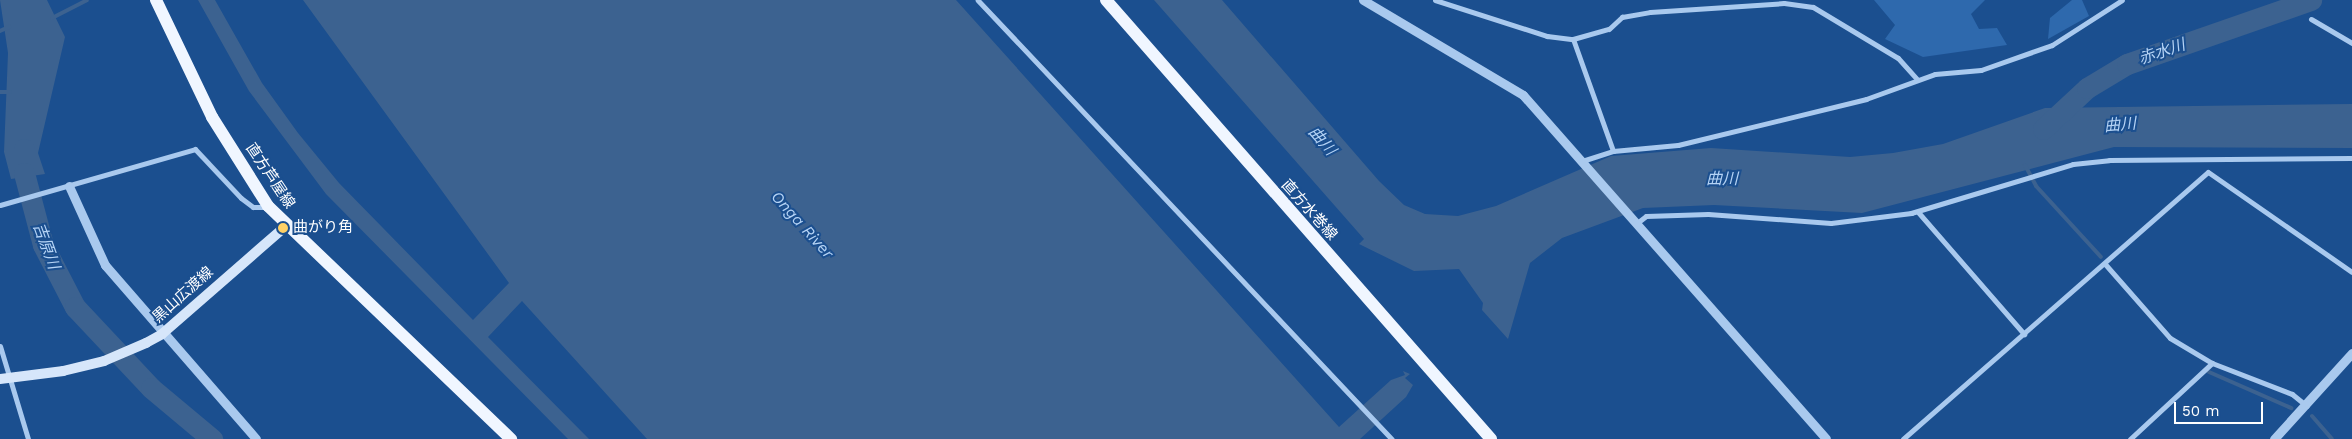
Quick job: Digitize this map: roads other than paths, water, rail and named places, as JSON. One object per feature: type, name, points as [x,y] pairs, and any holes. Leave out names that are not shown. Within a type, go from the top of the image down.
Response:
[{"type":"main road","name":"直方芦屋線","points":[[156,0],[212,117],[268,206],[286,226],[511,439]]},
{"type":"main road","name":"直方水巻線","points":[[1106,0],[1490,439]]},
{"type":"main road","name":"黒山広渡線","points":[[0,379],[104,361],[146,343],[162,334],[286,226]]},
{"type":"street","points":[[978,0],[1392,439]]},
{"type":"street","points":[[1363,0],[1524,95],[1826,439]]},
{"type":"street","points":[[1435,0],[1547,36],[1573,39],[1609,29],[1622,17],[1650,12],[1784,3],[1813,7],[1898,58],[1917,79]]},
{"type":"street","points":[[1585,163],[1613,151],[1678,145],[1866,99],[1917,79],[1981,70],[2030,54],[2122,0]]},
{"type":"street","points":[[2311,19],[2352,43]]},
{"type":"street","points":[[1573,39],[1613,151]]},
{"type":"street","points":[[0,205],[66,188],[195,149],[241,198],[253,207],[268,206]]},
{"type":"street","points":[[1635,221],[1646,216],[1708,214],[1831,223],[1918,212],[2044,173],[2109,160],[2352,158]]},
{"type":"street","points":[[1903,439],[2208,172],[2352,272]]},
{"type":"street","points":[[66,188],[105,265],[162,334],[256,439]]},
{"type":"street","points":[[1918,212],[2024,334]]},
{"type":"street","points":[[2105,264],[2170,338],[2212,363],[2292,394],[2308,406]]},
{"type":"street","points":[[0,346],[12,378],[28,439]]},
{"type":"street","points":[[2274,439],[2308,406],[2352,353]]},
{"type":"street","points":[[2130,439],[2212,363]]},
{"type":"water","points":[[0,0],[47,0],[65,37],[38,153],[45,174],[11,179],[4,152],[8,53]]},
{"type":"water","name":"Onga River","points":[[198,0],[215,0],[262,83],[298,133],[339,183],[473,320],[509,283],[303,0],[956,0],[1339,427],[1391,380],[1405,375],[1403,371],[1410,374],[1405,378],[1413,385],[1406,397],[1360,439],[647,439],[522,301],[488,337],[589,439],[568,439],[326,194],[249,91]]},
{"type":"water","name":"曲川","points":[[1154,0],[1222,0],[1379,181],[1404,205],[1425,214],[1458,216],[1496,206],[1611,156],[1711,148],[1850,157],[1893,153],[1943,144],[2045,108],[2352,104],[2352,148],[2114,147],[1862,213],[1714,205],[1643,208],[1562,238],[1530,263],[1508,339],[1482,310],[1483,303],[1459,269],[1414,271],[1359,244],[1364,239]]},
{"type":"waterway","points":[[52,18],[87,0]]},
{"type":"waterway","name":"赤水川","points":[[2043,129],[2087,88],[2127,64],[2311,0]]},
{"type":"waterway","points":[[0,31],[9,27]]},
{"type":"waterway","points":[[0,92],[10,92]]},
{"type":"waterway","name":"吉原川","points":[[24,149],[24,173],[43,245],[75,307],[151,388],[212,439]]},
{"type":"waterway","points":[[2025,165],[2036,186],[2101,257]]},
{"type":"waterway","points":[[2209,372],[2291,408]]},
{"type":"waterway","points":[[2312,416],[2332,439]]},
{"type":"place","name":"曲がり角","points":[[283,228]]}]
